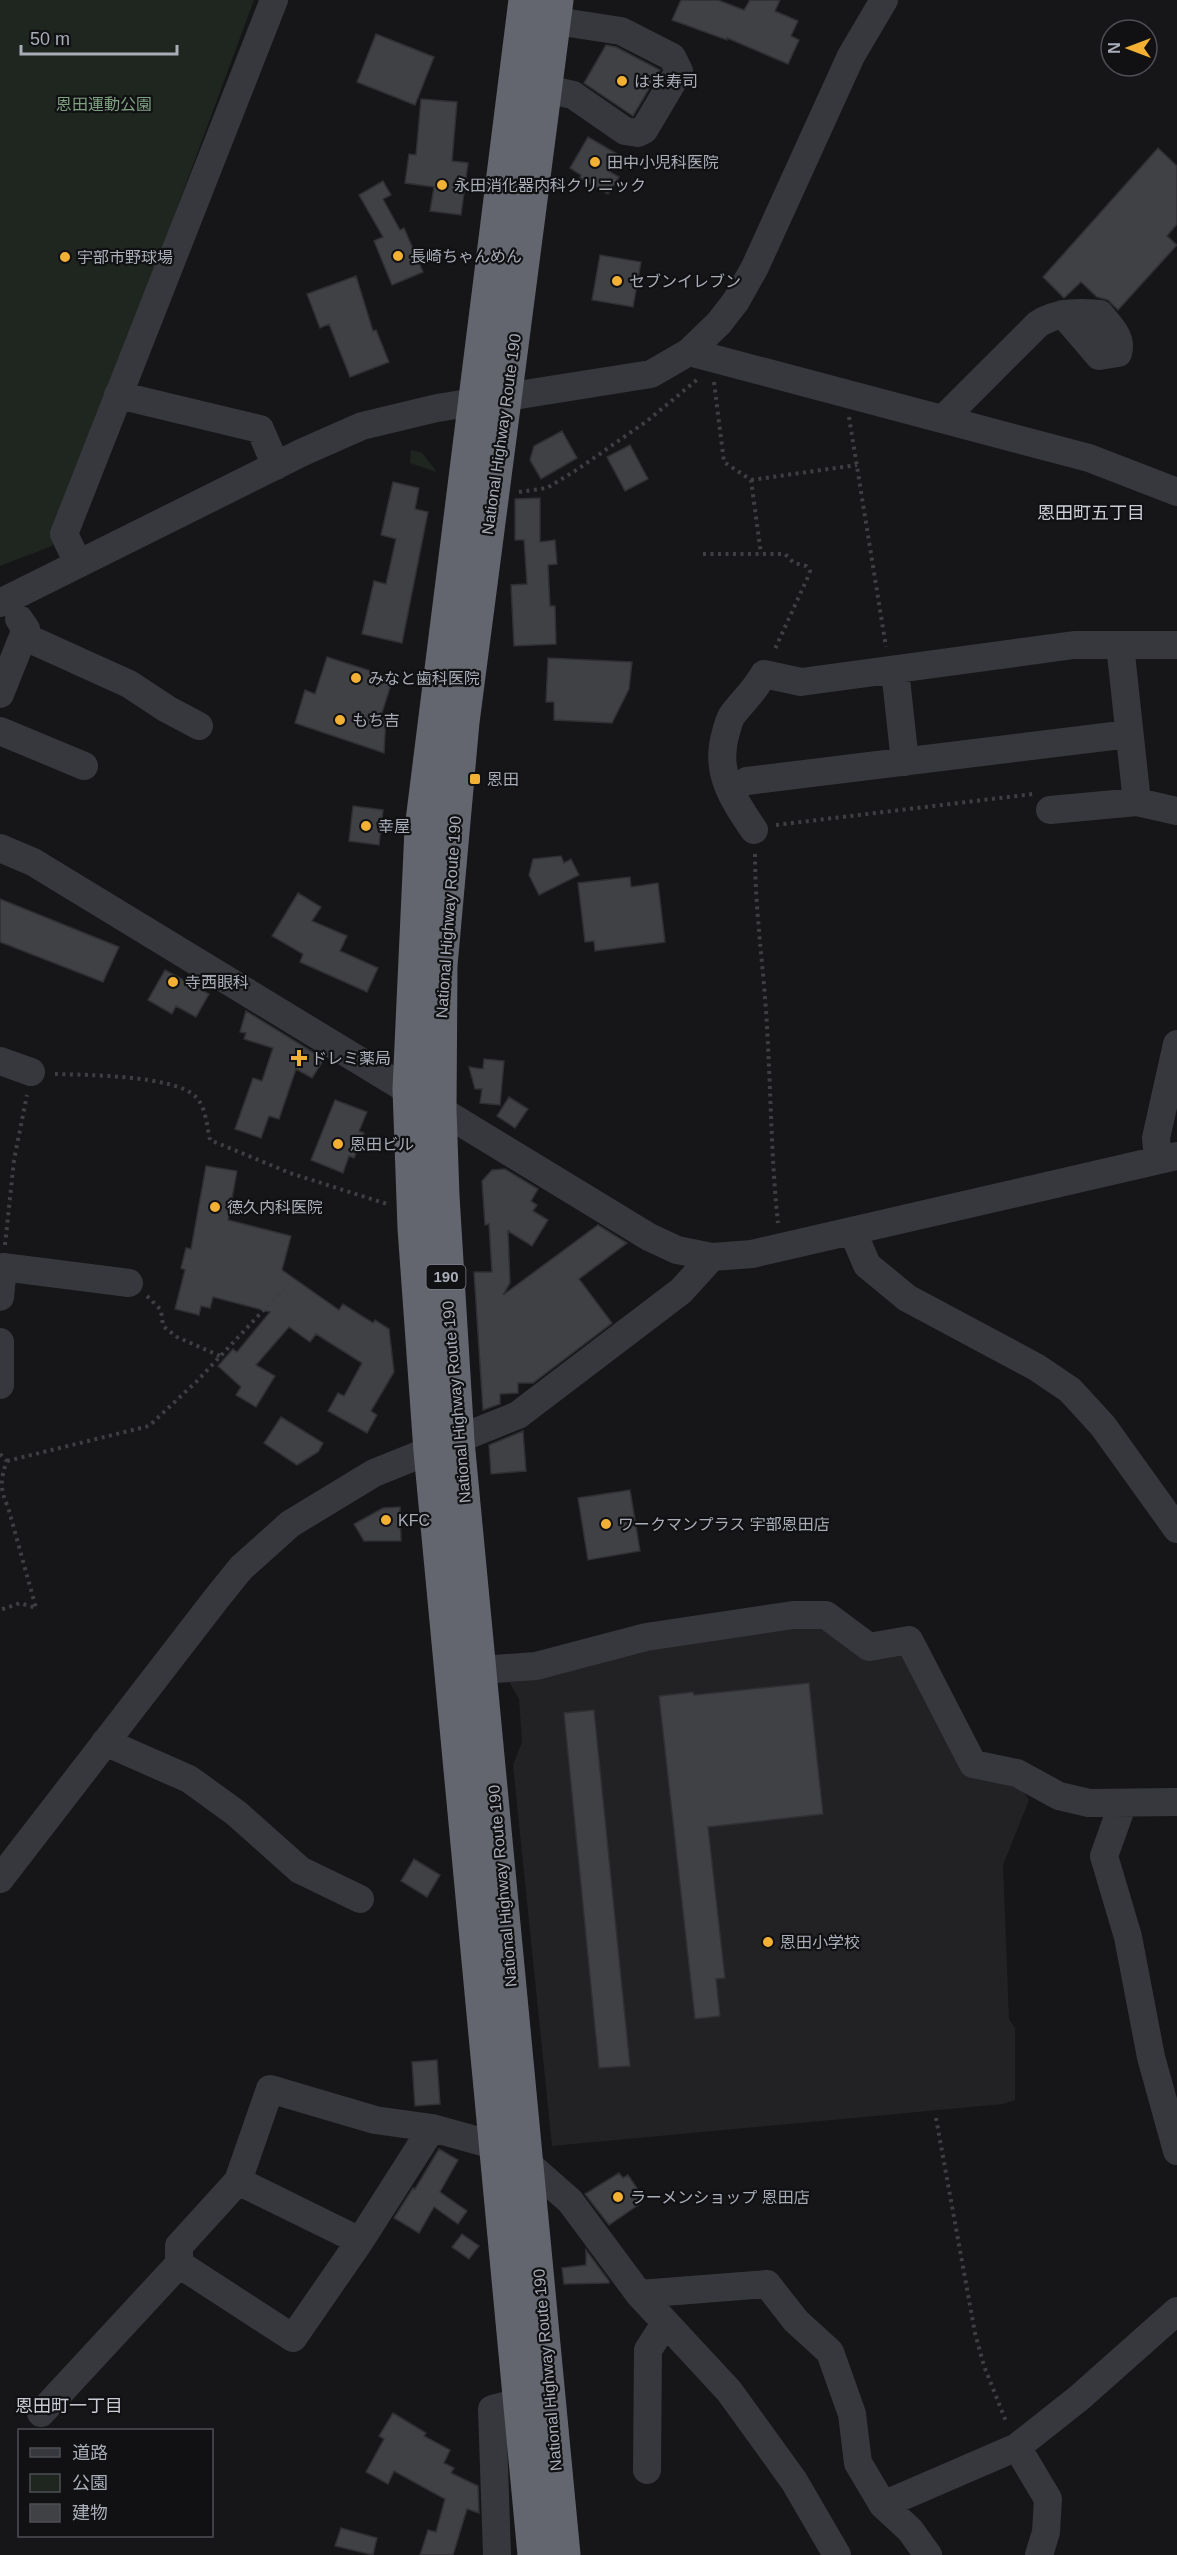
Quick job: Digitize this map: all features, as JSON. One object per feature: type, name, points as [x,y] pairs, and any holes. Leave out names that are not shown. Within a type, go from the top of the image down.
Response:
[{"type":"highway","name":"National Highway Route 190","points":[[525,0],[421,829],[409,1089],[414,1228],[444,1446],[481,1670],[564,2555]]},
{"type":"highway","name":"National Highway Route 190","points":[[534,2555],[497,2146],[444,1446],[448,1309],[440,1110],[441,965],[463,722],[556,7]]},
{"type":"street","points":[[78,563],[64,534],[274,0]]},
{"type":"street","points":[[525,0],[556,7],[569,23],[621,31],[672,57],[679,71],[644,130],[638,134],[625,130],[573,95],[546,89]]},
{"type":"street","points":[[700,355],[750,275],[850,56],[884,0]]},
{"type":"street","points":[[943,419],[1038,324],[1052,315],[1063,314]]},
{"type":"street","points":[[0,694],[26,629],[3,601],[276,466],[362,426],[414,412],[651,374],[700,355],[1089,458],[1177,492]]},
{"type":"street","points":[[118,395],[260,429],[276,466]]},
{"type":"street","points":[[23,636],[129,684],[167,710],[199,726]]},
{"type":"street","points":[[754,830],[737,806],[722,773],[722,746],[731,716],[754,693],[764,674],[801,682],[1074,645],[1177,645]]},
{"type":"street","points":[[1120,645],[1137,802]]},
{"type":"street","points":[[893,671],[905,762]]},
{"type":"street","points":[[0,731],[84,766]]},
{"type":"street","points":[[747,781],[1129,734]]},
{"type":"street","points":[[1046,802],[1137,802],[1177,811]]},
{"type":"street","points":[[0,848],[33,862],[649,1237],[676,1250],[712,1257],[752,1254],[781,1248],[1167,1158],[1156,1138],[1177,1044]]},
{"type":"street","points":[[0,1060],[31,1072]]},
{"type":"street","points":[[853,1232],[867,1265],[908,1298],[1036,1367],[1070,1390],[1103,1426],[1177,1529]]},
{"type":"street","points":[[0,1880],[174,1650],[241,1568],[290,1524],[374,1473],[518,1414],[681,1291],[712,1257]]},
{"type":"street","points":[[0,1297],[3,1267],[129,1282]]},
{"type":"street","points":[[0,1342],[0,1385]]},
{"type":"street","points":[[481,1670],[536,1666],[646,1637],[793,1615],[825,1615],[869,1647],[909,1640],[973,1764],[1017,1773],[1059,1796],[1089,1803],[1177,1802]]},
{"type":"street","points":[[105,1742],[189,1779],[236,1813],[300,1870],[360,1899]]},
{"type":"street","points":[[1123,1803],[1104,1856],[1128,1937],[1151,2056],[1177,2151]]},
{"type":"street","points":[[41,2414],[179,2264],[178,2246],[238,2181],[270,2089],[375,2120],[432,2128],[497,2146],[528,2164],[570,2201],[664,2325],[729,2391],[794,2481],[837,2555]]},
{"type":"street","points":[[179,2264],[293,2338],[360,2241],[432,2128]]},
{"type":"street","points":[[238,2181],[360,2241]]},
{"type":"street","points":[[639,2294],[767,2284],[796,2320],[830,2352],[852,2414],[858,2463],[883,2505],[910,2530],[928,2555]]},
{"type":"street","points":[[883,2505],[1017,2447],[1096,2383],[1177,2311]]},
{"type":"street","points":[[647,2470],[648,2350],[664,2325]]},
{"type":"street","points":[[497,2555],[492,2409],[520,2402]]},
{"type":"street","points":[[1017,2447],[1048,2499],[1046,2532],[1039,2555]]},
{"type":"path","points":[[700,355],[724,462],[751,480],[857,465]]},
{"type":"path","points":[[493,494],[547,488],[578,469],[647,421],[698,379],[700,355]]},
{"type":"path","points":[[846,393],[893,671]]},
{"type":"path","points":[[751,480],[761,554]]},
{"type":"path","points":[[703,554],[785,554],[790,561],[801,563],[810,571],[764,674]]},
{"type":"path","points":[[781,1248],[772,1168],[770,1067],[762,944],[755,905],[754,830],[794,822],[1046,802]]},
{"type":"path","points":[[3,1267],[14,1160],[31,1072],[143,1079],[188,1090],[197,1097],[202,1106],[210,1140],[290,1173],[394,1206]]},
{"type":"path","points":[[129,1282],[162,1310],[163,1326],[177,1337],[220,1356]]},
{"type":"path","points":[[7,1461],[149,1426],[220,1356],[289,1282]]},
{"type":"path","points":[[0,1454],[7,1461]]},
{"type":"path","points":[[0,1610],[21,1603],[36,1608],[8,1507],[1,1492],[1,1476],[7,1461]]},
{"type":"path","points":[[936,2118],[975,2333],[984,2366],[1017,2447]]},
{"type":"shaded area","name":"恩田小学校","points":[[829,1623],[910,1649],[968,1771],[1020,1787],[1029,1800],[1003,1865],[1009,2019],[1015,2028],[1015,2100],[1003,2104],[552,2146],[513,1765],[522,1742],[519,1699],[508,1680],[643,1644]]},
{"type":"green space","name":"恩田運動公園","points":[[0,0],[254,0],[52,546],[0,566]]},
{"type":"green space","points":[[411,450],[422,453],[437,472],[410,463]]},
{"type":"building","points":[[681,0],[718,0],[744,10],[750,0],[780,0],[775,11],[798,21],[791,36],[799,40],[788,64],[727,38],[727,40],[672,20]]},
{"type":"building","points":[[376,34],[434,57],[415,105],[357,82]]},
{"type":"building","name":"はま寿司","points":[[606,45],[616,47],[660,70],[633,116],[584,83]]},
{"type":"building","points":[[421,99],[457,102],[452,161],[468,163],[461,215],[430,211],[434,187],[405,183],[409,154],[416,155]]},
{"type":"building","name":"田中小児科医院","points":[[588,137],[619,155],[610,172],[619,177],[608,194],[580,178],[581,175],[570,168]]},
{"type":"building","points":[[1158,148],[1177,166],[1177,224],[1167,236],[1177,245],[1118,310],[1108,300],[1097,297],[1081,282],[1064,298],[1043,277]]},
{"type":"building","points":[[383,181],[391,195],[383,199],[400,230],[404,228],[423,272],[392,285],[374,241],[383,237],[359,195]]},
{"type":"building","name":"セブンイレブン","points":[[600,255],[641,262],[633,307],[592,300]]},
{"type":"building","points":[[356,276],[373,331],[376,330],[389,362],[350,377],[329,324],[320,328],[307,294]]},
{"type":"building","points":[[562,431],[577,458],[541,479],[530,460],[534,446]]},
{"type":"building","points":[[630,445],[648,479],[625,491],[607,457]]},
{"type":"building","points":[[393,482],[419,488],[415,509],[428,512],[402,643],[362,634],[374,581],[386,584],[396,539],[381,535]]},
{"type":"building","points":[[540,498],[540,542],[555,540],[557,564],[548,565],[550,606],[555,606],[556,644],[514,646],[511,585],[527,584],[524,540],[515,540],[515,499]]},
{"type":"building","points":[[327,657],[393,678],[381,716],[386,717],[384,753],[295,723],[305,690],[315,694]]},
{"type":"building","points":[[548,658],[632,662],[629,689],[612,723],[554,720],[554,702],[546,702]]},
{"type":"building","name":"幸屋","points":[[353,806],[383,810],[379,845],[349,841]]},
{"type":"building","points":[[561,856],[564,863],[571,859],[579,875],[539,895],[529,875],[533,859]]},
{"type":"building","points":[[630,877],[631,887],[658,883],[665,942],[595,951],[594,941],[585,942],[578,883]]},
{"type":"building","points":[[298,893],[321,907],[312,921],[347,936],[340,951],[378,968],[367,992],[300,962],[303,954],[272,936]]},
{"type":"building","points":[[0,899],[119,947],[103,982],[0,942]]},
{"type":"building","name":"寺西眼科","points":[[165,970],[209,994],[196,1017],[176,1006],[172,1014],[148,1000]]},
{"type":"building","points":[[246,1011],[324,1059],[312,1078],[296,1069],[279,1119],[269,1116],[261,1138],[235,1129],[253,1078],[262,1081],[273,1048],[244,1039],[246,1033],[240,1032]]},
{"type":"building","points":[[484,1059],[504,1061],[500,1105],[480,1103],[482,1089],[475,1089],[469,1067],[483,1069]]},
{"type":"building","points":[[509,1097],[528,1109],[515,1128],[497,1116]]},
{"type":"building","name":"恩田ビル","points":[[335,1100],[367,1112],[359,1131],[364,1133],[354,1158],[349,1156],[343,1173],[311,1160]]},
{"type":"building","points":[[206,1166],[237,1171],[228,1220],[291,1236],[282,1270],[339,1310],[343,1304],[373,1323],[375,1320],[389,1329],[394,1372],[371,1411],[377,1415],[367,1433],[328,1411],[338,1393],[344,1396],[362,1363],[316,1334],[310,1342],[289,1327],[256,1365],[275,1376],[256,1407],[236,1395],[241,1387],[218,1366],[233,1349],[237,1352],[270,1312],[213,1297],[210,1308],[201,1306],[199,1315],[175,1309],[185,1270],[181,1268],[186,1248],[191,1249]]},
{"type":"building","points":[[505,1169],[538,1189],[531,1201],[537,1205],[533,1211],[548,1220],[532,1246],[508,1231],[510,1283],[503,1295],[598,1225],[627,1243],[579,1279],[612,1323],[533,1383],[518,1383],[518,1393],[500,1394],[500,1404],[483,1410],[474,1272],[492,1272],[489,1224],[485,1225],[482,1181],[492,1170]]},
{"type":"building","points":[[281,1417],[323,1443],[318,1452],[297,1465],[264,1443]]},
{"type":"building","points":[[523,1431],[526,1471],[491,1474],[489,1445]]},
{"type":"building","points":[[630,1490],[640,1551],[588,1560],[578,1498]]},
{"type":"building","points":[[400,1507],[401,1541],[364,1541],[354,1524],[383,1508]]},
{"type":"building","points":[[809,1683],[823,1814],[708,1827],[725,1978],[716,1979],[720,2016],[695,2019],[659,1696],[693,1692],[694,1695]]},
{"type":"building","points":[[594,1710],[630,2066],[599,2068],[564,1713]]},
{"type":"building","points":[[414,1859],[440,1875],[427,1897],[401,1881]]},
{"type":"building","points":[[437,2060],[440,2104],[415,2106],[412,2062]]},
{"type":"building","points":[[439,2149],[458,2160],[440,2192],[467,2211],[458,2224],[434,2207],[419,2233],[394,2218]]},
{"type":"building","points":[[619,2173],[623,2178],[628,2175],[641,2194],[637,2197],[641,2203],[609,2225],[585,2194]]},
{"type":"building","points":[[462,2234],[479,2246],[469,2259],[452,2247]]},
{"type":"building","points":[[586,2250],[609,2283],[564,2284],[562,2268],[586,2265]]},
{"type":"building","points":[[393,2413],[426,2433],[424,2436],[450,2450],[444,2463],[454,2468],[451,2473],[478,2486],[479,2513],[467,2509],[453,2555],[420,2555],[428,2530],[436,2532],[445,2499],[394,2471],[388,2484],[366,2472],[384,2439],[379,2436]]},
{"type":"building","points":[[341,2528],[377,2538],[373,2555],[335,2546]]},
{"type":"place","name":"はま寿司","points":[[622,81]]},
{"type":"place","name":"田中小児科医院","points":[[595,162]]},
{"type":"place","name":"永田消化器内科クリニック","points":[[442,185]]},
{"type":"place","name":"長崎ちゃんめん","points":[[398,256]]},
{"type":"place","name":"宇部市野球場","points":[[65,257]]},
{"type":"place","name":"セブンイレブン","points":[[617,281]]},
{"type":"place","name":"みなと歯科医院","points":[[356,678]]},
{"type":"place","name":"もち吉","points":[[340,720]]},
{"type":"place","name":"恩田","points":[[475,779]]},
{"type":"place","name":"幸屋","points":[[366,826]]},
{"type":"place","name":"寺西眼科","points":[[173,982]]},
{"type":"place","name":"ドレミ薬局","points":[[299,1058]]},
{"type":"place","name":"恩田ビル","points":[[338,1144]]},
{"type":"place","name":"徳久内科医院","points":[[215,1207]]},
{"type":"place","name":"KFC","points":[[386,1520]]},
{"type":"place","name":"ワークマンプラス 宇部恩田店","points":[[606,1524]]},
{"type":"place","name":"恩田小学校","points":[[768,1942]]},
{"type":"place","name":"ラーメンショップ 恩田店","points":[[618,2197]]},
{"type":"district","name":"恩田町五丁目","points":[[1091,513]]},
{"type":"district","name":"恩田町一丁目","points":[[69,2406]]}]
